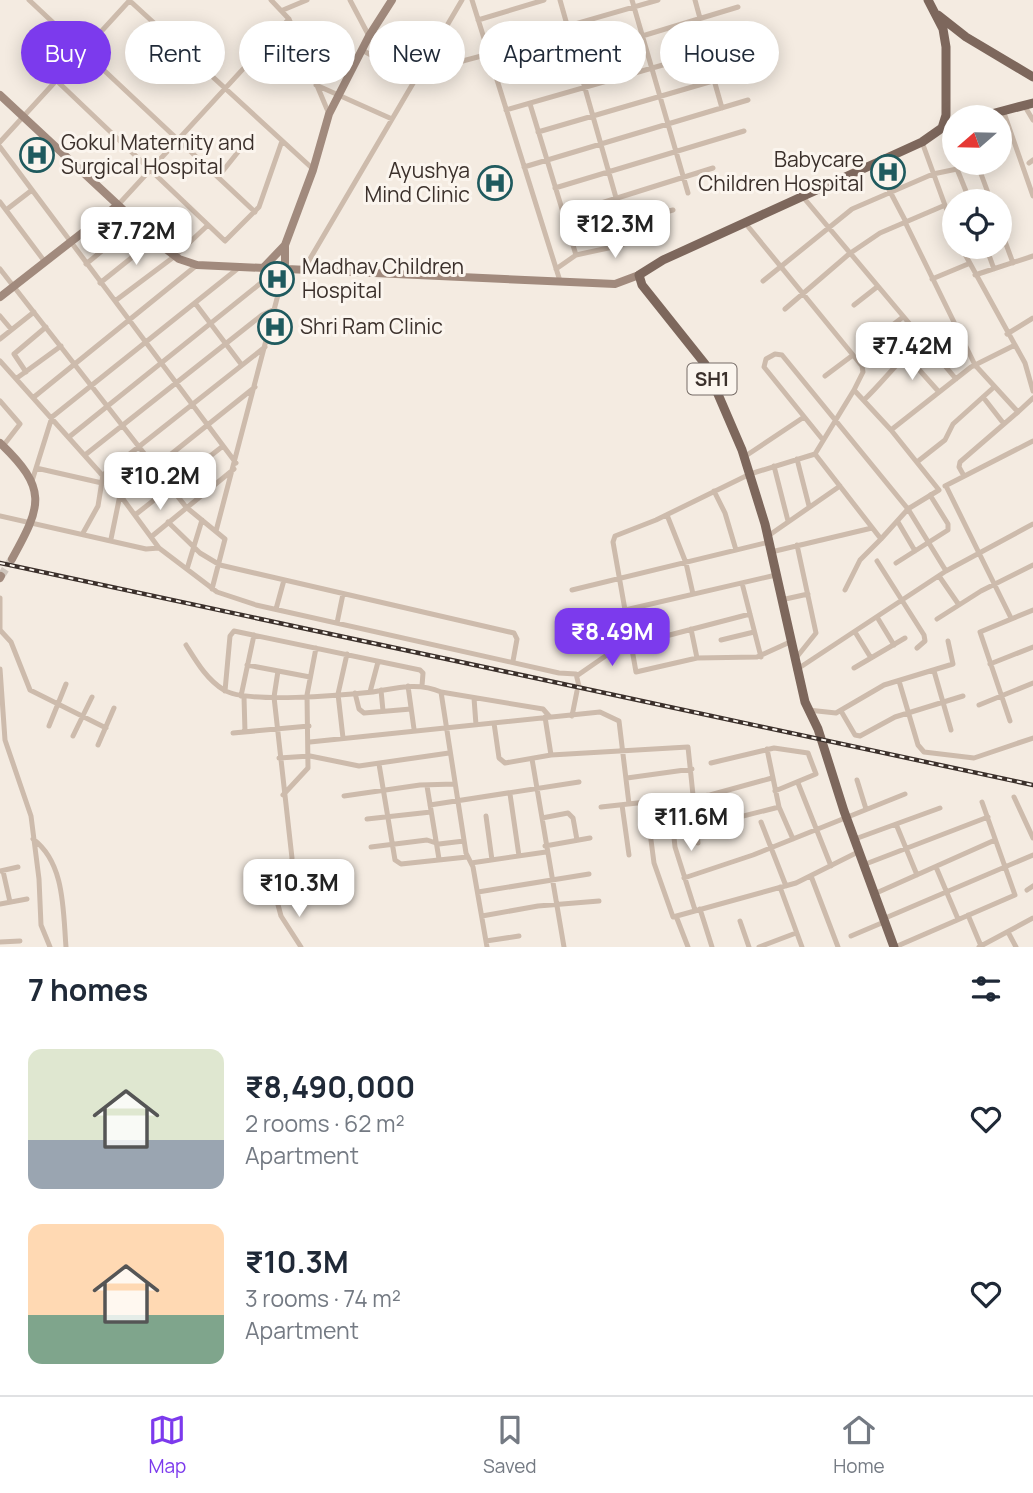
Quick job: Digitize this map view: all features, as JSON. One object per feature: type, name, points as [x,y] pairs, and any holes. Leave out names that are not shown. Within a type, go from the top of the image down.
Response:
[{"type":"main road","points":[[379,21],[392,0]]},
{"type":"main road","points":[[928,0],[937,15],[946,47],[946,105]]},
{"type":"main road","points":[[937,15],[966,37],[1033,77]]},
{"type":"main road","points":[[282,268],[285,245],[313,170],[329,114],[369,36]]},
{"type":"main road","points":[[0,95],[155,239],[175,256],[197,265],[615,284],[922,142],[942,128]]},
{"type":"main road","points":[[0,297],[118,205]]},
{"type":"main road","points":[[264,267],[285,245]]},
{"type":"main road","name":"SH1","points":[[639,275],[642,285],[705,364],[744,457],[769,543],[795,665],[808,710],[818,729],[858,852],[894,947]]},
{"type":"main road","points":[[1,444],[32,481],[36,501],[31,522],[12,559]]},
{"type":"street","points":[[29,0],[52,21]]},
{"type":"street","points":[[111,21],[130,0],[313,170]]},
{"type":"street","points":[[118,205],[289,19],[271,0]]},
{"type":"street","points":[[287,0],[290,7]]},
{"type":"street","points":[[283,10],[307,0]]},
{"type":"street","points":[[350,0],[369,36]]},
{"type":"street","points":[[450,21],[462,0]]},
{"type":"street","points":[[472,0],[478,20],[544,0]]},
{"type":"street","points":[[560,0],[566,21]]},
{"type":"street","points":[[582,21],[633,4],[658,0]]},
{"type":"street","points":[[695,0],[699,19]]},
{"type":"street","points":[[633,4],[638,21]]},
{"type":"street","points":[[646,35],[738,6]]},
{"type":"street","points":[[646,47],[688,193]]},
{"type":"street","points":[[362,50],[369,54]]},
{"type":"street","points":[[506,110],[660,66]]},
{"type":"street","points":[[111,76],[255,212]]},
{"type":"street","points":[[54,84],[0,144],[100,283],[131,319],[235,466]]},
{"type":"street","points":[[60,84],[228,241],[255,212],[282,141]]},
{"type":"street","points":[[303,269],[414,84]]},
{"type":"street","points":[[498,84],[560,281]]},
{"type":"street","points":[[556,269],[576,256],[625,243],[628,234],[584,84]]},
{"type":"street","points":[[538,132],[700,84]]},
{"type":"street","points":[[714,84],[722,108]]},
{"type":"street","points":[[316,85],[340,93],[391,120]]},
{"type":"street","points":[[316,85],[329,114]]},
{"type":"street","points":[[524,167],[600,142],[748,100]]},
{"type":"street","points":[[530,104],[576,256]]},
{"type":"street","points":[[1028,104],[1033,120]]},
{"type":"street","points":[[555,188],[744,131]]},
{"type":"street","points":[[1012,137],[1033,196]]},
{"type":"street","points":[[922,142],[942,203]]},
{"type":"street","points":[[218,177],[238,152]]},
{"type":"street","points":[[875,163],[975,365],[993,388],[1018,412]]},
{"type":"street","points":[[563,215],[712,168]]},
{"type":"street","points":[[763,281],[827,226],[852,209],[890,191],[933,174],[957,169],[965,189]]},
{"type":"street","points":[[6,210],[32,190]]},
{"type":"street","points":[[803,197],[956,379]]},
{"type":"street","points":[[0,202],[45,262]]},
{"type":"street","points":[[785,309],[849,254],[880,233],[942,206]]},
{"type":"street","points":[[625,223],[673,210]]},
{"type":"street","points":[[568,230],[622,214]]},
{"type":"street","points":[[86,264],[137,222]]},
{"type":"street","points":[[746,224],[863,369],[854,390],[814,454],[750,474],[667,515],[615,536],[635,670],[638,673],[697,658],[761,657],[790,642]]},
{"type":"street","points":[[116,302],[175,256],[208,225]]},
{"type":"street","points":[[100,283],[155,239]]},
{"type":"street","points":[[975,275],[1033,256]]},
{"type":"street","points":[[966,259],[1025,363],[1033,391]]},
{"type":"street","points":[[990,259],[994,269]]},
{"type":"street","points":[[932,279],[968,264]]},
{"type":"street","points":[[34,397],[197,265]]},
{"type":"street","points":[[32,481],[52,417],[241,266]]},
{"type":"street","points":[[0,268],[186,507],[226,542],[212,589]]},
{"type":"street","points":[[216,531],[275,309],[282,268]]},
{"type":"street","points":[[69,437],[282,268]]},
{"type":"street","points":[[854,305],[877,287]]},
{"type":"street","points":[[195,303],[241,364]]},
{"type":"street","points":[[85,455],[264,313],[275,309]]},
{"type":"street","points":[[0,339],[34,312]]},
{"type":"street","points":[[0,316],[11,329]]},
{"type":"street","points":[[877,337],[903,317]]},
{"type":"street","points":[[1007,334],[1033,318]]},
{"type":"street","points":[[26,372],[14,354],[46,327]]},
{"type":"street","points":[[864,400],[894,370],[905,354],[923,340]]},
{"type":"street","points":[[891,430],[975,365],[1015,345]]},
{"type":"street","points":[[17,378],[61,346]]},
{"type":"street","points":[[83,533],[98,506],[103,475],[265,347]]},
{"type":"street","points":[[823,440],[764,367],[764,361],[775,354],[782,355],[908,509],[946,571]]},
{"type":"street","points":[[905,354],[939,392]]},
{"type":"street","points":[[825,376],[853,355]]},
{"type":"street","points":[[1025,363],[1033,358]]},
{"type":"street","points":[[0,360],[120,495],[159,548],[212,589],[276,609],[575,674],[630,639]]},
{"type":"street","points":[[111,539],[120,495],[255,387]]},
{"type":"street","points":[[917,462],[945,440],[953,424],[993,388]]},
{"type":"street","points":[[854,390],[942,488],[981,552],[1012,618]]},
{"type":"street","points":[[983,397],[1004,424]]},
{"type":"street","points":[[964,476],[959,467],[960,462],[1033,398]]},
{"type":"street","points":[[0,401],[20,424],[1,444]]},
{"type":"street","points":[[744,457],[804,417]]},
{"type":"street","points":[[845,590],[860,561],[908,509],[964,476],[1033,441]]},
{"type":"street","points":[[135,515],[223,446]]},
{"type":"street","points":[[814,454],[881,539]]},
{"type":"street","points":[[797,459],[809,506]]},
{"type":"street","points":[[151,537],[235,466]]},
{"type":"street","points":[[774,466],[788,521]]},
{"type":"street","points":[[36,468],[102,483]]},
{"type":"street","points":[[769,543],[788,521],[840,486]]},
{"type":"street","points":[[714,491],[725,513],[736,550]]},
{"type":"street","points":[[896,563],[929,544],[949,527],[930,495]]},
{"type":"street","points":[[667,515],[686,563],[693,594]]},
{"type":"street","points":[[0,516],[146,549],[159,548]]},
{"type":"street","points":[[187,569],[202,520]]},
{"type":"street","points":[[898,522],[915,551]]},
{"type":"street","points":[[168,523],[193,546],[220,565],[514,633],[517,639],[513,662]]},
{"type":"street","points":[[795,665],[855,632],[946,571],[1033,524]]},
{"type":"street","points":[[572,590],[769,543],[797,545],[872,528]]},
{"type":"street","points":[[795,665],[816,636],[797,545]]},
{"type":"street","points":[[877,562],[925,635],[925,641],[917,648]]},
{"type":"street","points":[[937,619],[1033,565]]},
{"type":"street","points":[[582,620],[776,575]]},
{"type":"street","points":[[939,576],[959,605]]},
{"type":"street","points":[[276,609],[284,580]]},
{"type":"street","points":[[742,583],[761,657]]},
{"type":"street","points":[[337,623],[343,594]]},
{"type":"street","points":[[781,600],[808,594]]},
{"type":"street","points":[[0,598],[0,630],[11,642],[30,690],[106,728]]},
{"type":"street","points":[[1010,721],[980,632],[1033,610]]},
{"type":"street","points":[[662,637],[750,614]]},
{"type":"street","points":[[877,617],[894,645]]},
{"type":"street","points":[[691,628],[697,658]]},
{"type":"street","points":[[225,691],[230,634],[237,631],[420,670],[423,673],[422,686]]},
{"type":"street","points":[[721,640],[754,632]]},
{"type":"street","points":[[855,632],[871,658]]},
{"type":"street","points":[[245,732],[243,696],[254,635]]},
{"type":"street","points":[[854,668],[905,638]]},
{"type":"street","points":[[808,710],[831,713],[841,710],[884,685],[953,664],[948,641]]},
{"type":"street","points":[[186,646],[203,670],[225,691],[243,696],[338,694],[422,686],[441,692],[543,709],[547,717],[551,755]]},
{"type":"street","points":[[990,664],[1033,647]]},
{"type":"street","points":[[283,795],[307,770],[310,741],[307,695],[317,648]]},
{"type":"street","points":[[343,738],[338,694],[347,654]]},
{"type":"street","points":[[370,692],[379,662]]},
{"type":"street","points":[[247,665],[310,677]]},
{"type":"street","points":[[0,668],[2,723],[6,746],[30,811],[41,925],[50,947]]},
{"type":"street","points":[[278,671],[274,696],[276,729],[292,858],[290,873],[277,901],[279,912],[301,947]]},
{"type":"street","points":[[934,671],[951,730]]},
{"type":"street","points":[[575,674],[578,715]]},
{"type":"street","points":[[900,681],[921,750],[939,755],[974,758],[1033,738]]},
{"type":"street","points":[[979,705],[1033,683]]},
{"type":"street","points":[[48,726],[66,684]]},
{"type":"street","points":[[408,686],[414,729]]},
{"type":"street","points":[[381,690],[383,711]]},
{"type":"street","points":[[441,692],[464,841],[478,892],[487,944],[519,936]]},
{"type":"street","points":[[355,693],[360,711],[411,709]]},
{"type":"street","points":[[841,710],[858,737],[908,712],[963,696]]},
{"type":"street","points":[[74,736],[92,697]]},
{"type":"street","points":[[474,698],[476,724]]},
{"type":"street","points":[[98,745],[114,708]]},
{"type":"street","points":[[310,741],[600,712],[616,717],[627,778],[629,855]]},
{"type":"street","points":[[494,723],[500,761],[685,746],[690,750],[698,843]]},
{"type":"street","points":[[233,733],[309,726]]},
{"type":"street","points":[[766,749],[779,807],[793,839]]},
{"type":"street","points":[[711,763],[766,749],[808,754],[816,775],[775,791]]},
{"type":"street","points":[[279,758],[310,757],[356,765],[449,753]]},
{"type":"street","points":[[532,759],[564,947]]},
{"type":"street","points":[[379,764],[395,860],[401,864],[467,857]]},
{"type":"street","points":[[627,778],[692,769]]},
{"type":"street","points":[[601,807],[694,797],[772,778]]},
{"type":"street","points":[[857,780],[866,808]]},
{"type":"street","points":[[367,819],[579,782]]},
{"type":"street","points":[[798,783],[831,866]]},
{"type":"street","points":[[344,796],[456,784]]},
{"type":"street","points":[[427,786],[439,859]]},
{"type":"street","points":[[510,793],[519,856]]},
{"type":"street","points":[[684,878],[771,848],[905,794]]},
{"type":"street","points":[[1014,797],[1033,838]]},
{"type":"street","points":[[670,799],[676,847],[684,878],[712,947]]},
{"type":"street","points":[[646,802],[654,863],[670,914],[676,916],[783,887],[858,852]]},
{"type":"street","points":[[894,947],[1014,897],[982,802]]},
{"type":"street","points":[[696,828],[779,807]]},
{"type":"street","points":[[854,839],[940,808]]},
{"type":"street","points":[[542,818],[568,813],[573,818],[577,840]]},
{"type":"street","points":[[485,817],[492,860]]},
{"type":"street","points":[[863,865],[988,817]]},
{"type":"street","points":[[761,822],[802,947]]},
{"type":"street","points":[[896,824],[917,875]]},
{"type":"street","points":[[471,863],[519,856],[590,838]]},
{"type":"street","points":[[33,839],[52,858],[62,891],[66,947]]},
{"type":"street","points":[[874,894],[996,840]]},
{"type":"street","points":[[371,847],[427,841],[464,841]]},
{"type":"street","points":[[851,936],[946,891],[1033,855]]},
{"type":"street","points":[[10,902],[1,871],[18,867]]},
{"type":"street","points":[[936,867],[958,919]]},
{"type":"street","points":[[478,892],[589,874]]},
{"type":"street","points":[[811,876],[838,947]]},
{"type":"street","points":[[1027,890],[1033,886]]},
{"type":"street","points":[[0,904],[27,899]]},
{"type":"street","points":[[482,916],[599,901]]},
{"type":"street","points":[[968,915],[980,946],[1033,918]]},
{"type":"street","points":[[676,916],[688,947]]},
{"type":"street","points":[[740,921],[749,947]]},
{"type":"street","points":[[1007,932],[1016,947]]},
{"type":"street","points":[[759,947],[796,933]]},
{"type":"street","points":[[0,942],[20,941]]},
{"type":"tunnel","points":[[1,576],[12,559]]},
{"type":"railway","points":[[0,563],[1033,785]]},
{"type":"place","name":"Gokul Maternity and Surgical Hospital","points":[[37,155]]},
{"type":"place","name":"Babycare Children Hospital","points":[[888,172]]},
{"type":"place","name":"Ayushya Mind Clinic","points":[[495,183]]},
{"type":"place","name":"Madhav Children Hospital","points":[[277,279]]},
{"type":"place","name":"Shri Ram Clinic","points":[[275,327]]}]
